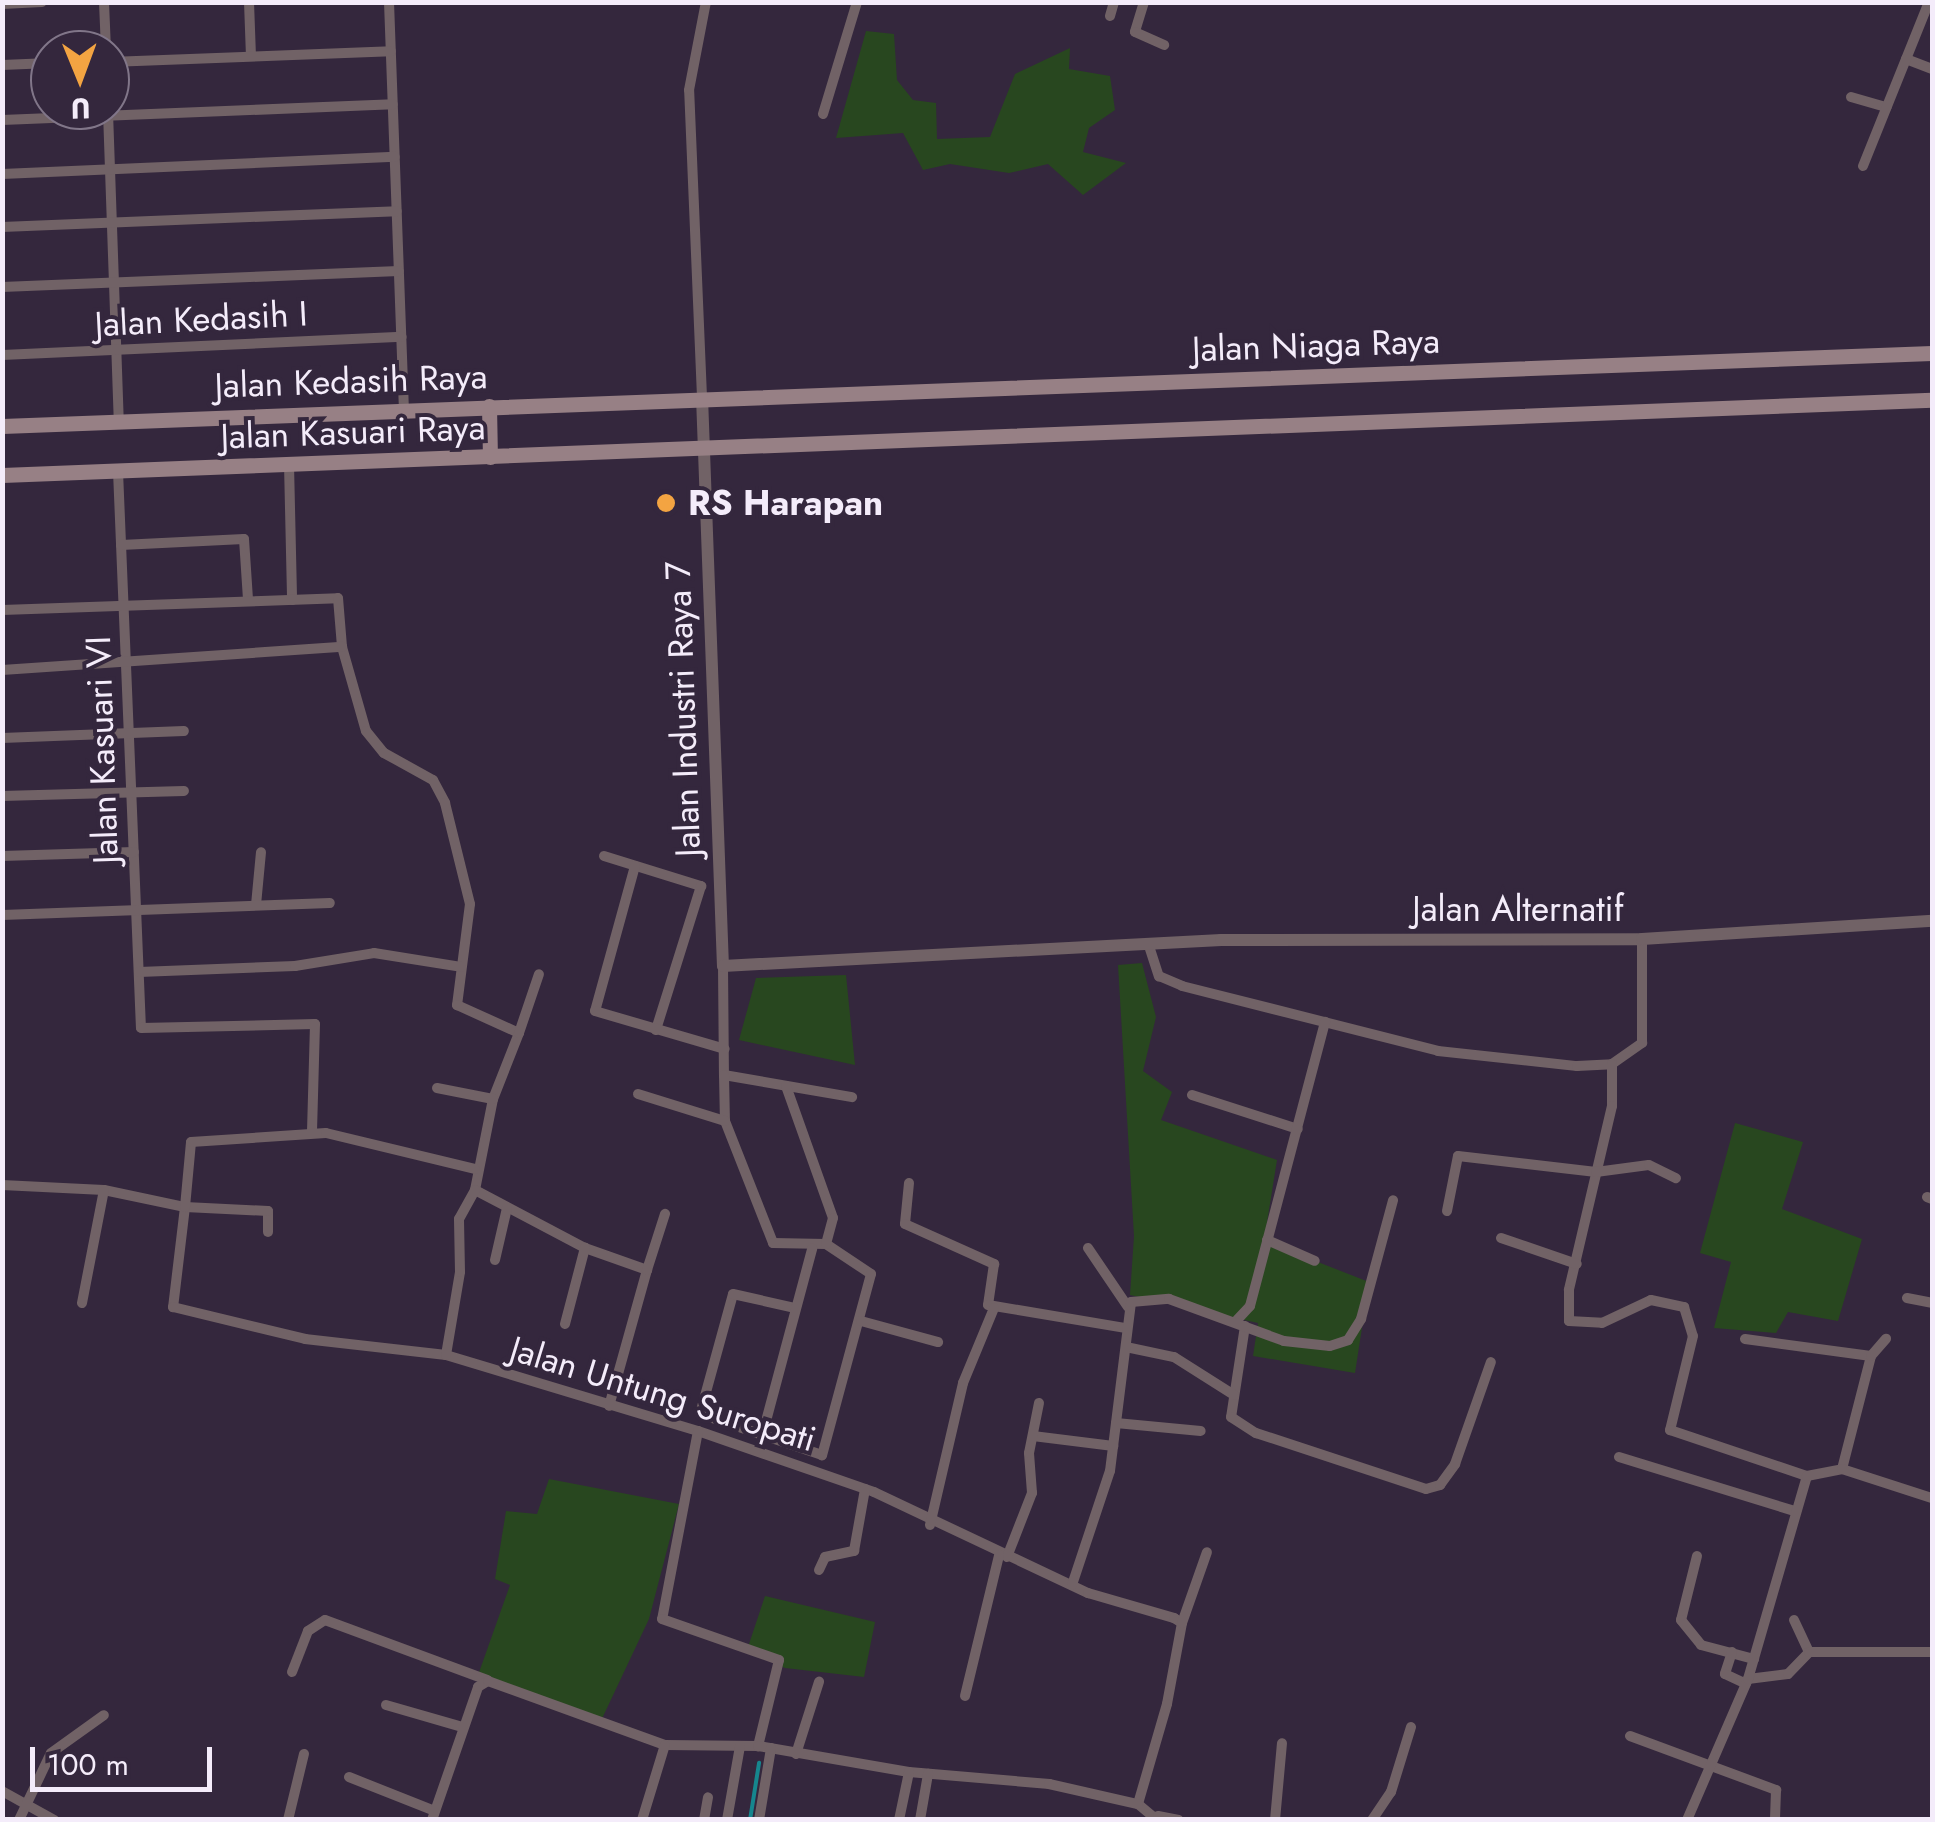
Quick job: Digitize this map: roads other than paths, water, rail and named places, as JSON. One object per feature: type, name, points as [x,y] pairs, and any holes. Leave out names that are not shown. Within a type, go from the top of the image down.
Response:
[{"type":"main road","name":"Jalan Niaga Raya","points":[[702,397],[1932,352]]},
{"type":"main road","name":"Jalan Kedasih Raya","points":[[2,426],[702,397]]},
{"type":"main road","points":[[705,449],[1932,400]]},
{"type":"main road","points":[[489,406],[490,457]]},
{"type":"main road","name":"Jalan Kasuari Raya","points":[[2,475],[705,449]]},
{"type":"street","points":[[2,4],[42,2]]},
{"type":"street","points":[[104,2],[105,30]]},
{"type":"street","points":[[249,2],[251,56]]},
{"type":"street","points":[[389,2],[404,410]]},
{"type":"street","points":[[702,397],[689,90],[706,2]]},
{"type":"street","points":[[823,114],[856,2]]},
{"type":"street","points":[[1110,16],[1114,2]]},
{"type":"street","points":[[1144,2],[1135,32],[1164,46]]},
{"type":"street","points":[[1863,166],[1929,2]]},
{"type":"street","points":[[130,61],[391,51]]},
{"type":"street","points":[[1906,59],[1932,68]]},
{"type":"street","points":[[2,65],[30,64]]},
{"type":"street","points":[[1852,97],[1887,107]]},
{"type":"street","points":[[130,112],[393,104]]},
{"type":"street","points":[[2,120],[30,118]]},
{"type":"street","points":[[109,130],[118,421]]},
{"type":"street","points":[[2,174],[395,157]]},
{"type":"street","points":[[2,227],[397,212]]},
{"type":"street","points":[[2,287],[399,271]]},
{"type":"street","name":"Jalan Kedasih I","points":[[2,355],[402,337]]},
{"type":"street","name":"Jalan Industri Raya 7","points":[[702,397],[723,966]]},
{"type":"street","points":[[288,464],[292,600]]},
{"type":"street","name":"Jalan Kasuari VI","points":[[118,470],[141,1028],[314,1024],[312,1132]]},
{"type":"street","points":[[121,545],[244,539],[248,600]]},
{"type":"street","points":[[2,610],[338,598],[342,648],[374,744],[433,780],[445,803],[470,904],[460,967],[460,1010],[519,1033]]},
{"type":"street","points":[[2,670],[126,667],[342,648]]},
{"type":"street","points":[[2,738],[184,731]]},
{"type":"street","points":[[2,796],[184,791]]},
{"type":"street","points":[[2,856],[134,852]]},
{"type":"street","points":[[256,905],[260,852]]},
{"type":"street","points":[[604,856],[701,886],[656,1030]]},
{"type":"street","points":[[636,866],[594,1011],[724,1049]]},
{"type":"street","points":[[2,915],[330,903]]},
{"type":"street","points":[[1642,939],[1932,921]]},
{"type":"street","name":"Jalan Alternatif","points":[[723,966],[1149,946],[1642,939],[1643,1041],[1612,1064]]},
{"type":"street","points":[[1149,946],[1153,968],[1167,981],[1325,1022],[1530,1065],[1612,1064],[1612,1106],[1566,1313],[1575,1324],[1602,1323],[1650,1300],[1690,1314],[1693,1336],[1670,1430],[1808,1476]]},
{"type":"street","points":[[138,972],[295,966],[374,952],[460,967]]},
{"type":"street","points":[[723,966],[724,1120],[772,1241],[812,1249],[826,1244]]},
{"type":"street","points":[[446,1356],[460,1272],[458,1219],[475,1190],[475,1169],[493,1099],[538,974]]},
{"type":"street","points":[[1325,1022],[1248,1313],[1241,1323],[1230,1418],[1245,1429],[1433,1488],[1455,1464],[1490,1362]]},
{"type":"street","points":[[724,1075],[852,1097]]},
{"type":"street","points":[[786,1086],[833,1218],[826,1244]]},
{"type":"street","points":[[436,1088],[493,1099]]},
{"type":"street","points":[[638,1094],[724,1120]]},
{"type":"street","points":[[1192,1095],[1298,1130]]},
{"type":"street","points":[[185,1207],[191,1142],[312,1132],[370,1138],[475,1169]]},
{"type":"street","points":[[1447,1211],[1458,1156],[1596,1172],[1650,1165],[1676,1178]]},
{"type":"street","points":[[909,1184],[902,1221],[991,1261],[986,1301],[994,1308],[1126,1328]]},
{"type":"street","points":[[2,1185],[104,1190],[185,1207],[268,1211],[268,1232]]},
{"type":"street","points":[[82,1302],[104,1190]]},
{"type":"street","points":[[475,1190],[585,1248],[647,1270]]},
{"type":"street","points":[[1128,1307],[1148,1296],[1306,1345],[1348,1340],[1361,1319],[1394,1200]]},
{"type":"street","name":"Jalan Untung Suropati","points":[[185,1207],[173,1306],[305,1338],[446,1356],[698,1431],[865,1489],[930,1524],[1072,1586],[1182,1623]]},
{"type":"street","points":[[494,1260],[507,1208]]},
{"type":"street","points":[[609,1406],[665,1214]]},
{"type":"street","points":[[1501,1238],[1578,1264]]},
{"type":"street","points":[[1268,1240],[1315,1260]]},
{"type":"street","points":[[795,1308],[733,1294],[700,1412],[762,1436],[826,1453],[871,1274],[826,1244]]},
{"type":"street","points":[[565,1324],[585,1248]]},
{"type":"street","points":[[1072,1586],[1101,1516],[1126,1346],[1128,1307],[1088,1248]]},
{"type":"street","points":[[762,1436],[812,1249]]},
{"type":"street","points":[[1907,1298],[1932,1303]]},
{"type":"street","points":[[930,1524],[962,1383],[994,1308]]},
{"type":"street","points":[[861,1321],[938,1342]]},
{"type":"street","points":[[1745,1339],[1871,1356]]},
{"type":"street","points":[[1842,1469],[1871,1356],[1886,1339]]},
{"type":"street","points":[[1126,1346],[1174,1357],[1234,1395]]},
{"type":"street","points":[[965,1696],[1003,1556],[1032,1493],[1033,1436],[1039,1403]]},
{"type":"street","points":[[1116,1423],[1202,1431]]},
{"type":"street","points":[[698,1431],[662,1619],[778,1660],[764,1747],[759,1820]]},
{"type":"street","points":[[1033,1436],[1113,1446]]},
{"type":"street","points":[[1619,1457],[1795,1511]]},
{"type":"street","points":[[1687,1820],[1747,1682],[1808,1476],[1822,1467],[1842,1469],[1932,1498]]},
{"type":"street","points":[[819,1570],[824,1557],[854,1551],[865,1489]]},
{"type":"street","points":[[1138,1804],[1182,1623],[1207,1552]]},
{"type":"street","points":[[1697,1556],[1681,1620],[1701,1644],[1754,1659]]},
{"type":"street","points":[[292,1672],[308,1631],[325,1620],[666,1745],[764,1747],[909,1772],[1048,1784],[1138,1804],[1157,1818],[1180,1820]]},
{"type":"street","points":[[1794,1620],[1809,1652]]},
{"type":"street","points":[[1732,1652],[1725,1674],[1747,1682],[1788,1674],[1809,1652],[1932,1652]]},
{"type":"street","points":[[348,1777],[434,1815],[462,1727],[488,1680]]},
{"type":"street","points":[[796,1754],[819,1682]]},
{"type":"street","points":[[386,1706],[462,1727]]},
{"type":"street","points":[[19,1820],[51,1753],[104,1714]]},
{"type":"street","points":[[1372,1820],[1391,1792],[1411,1727]]},
{"type":"street","points":[[1630,1736],[1715,1763],[1776,1790],[1776,1820]]},
{"type":"street","points":[[1275,1820],[1282,1743]]},
{"type":"street","points":[[642,1820],[666,1745]]},
{"type":"street","points":[[727,1820],[740,1746]]},
{"type":"street","points":[[288,1820],[304,1754]]},
{"type":"street","points":[[898,1820],[909,1772]]},
{"type":"street","points":[[920,1820],[928,1774]]},
{"type":"street","points":[[2,1791],[54,1820]]},
{"type":"street","points":[[704,1820],[708,1796]]},
{"type":"waterway","points":[[750,1820],[759,1763]]},
{"type":"place","name":"RS Harapan","points":[[666,503]]}]
